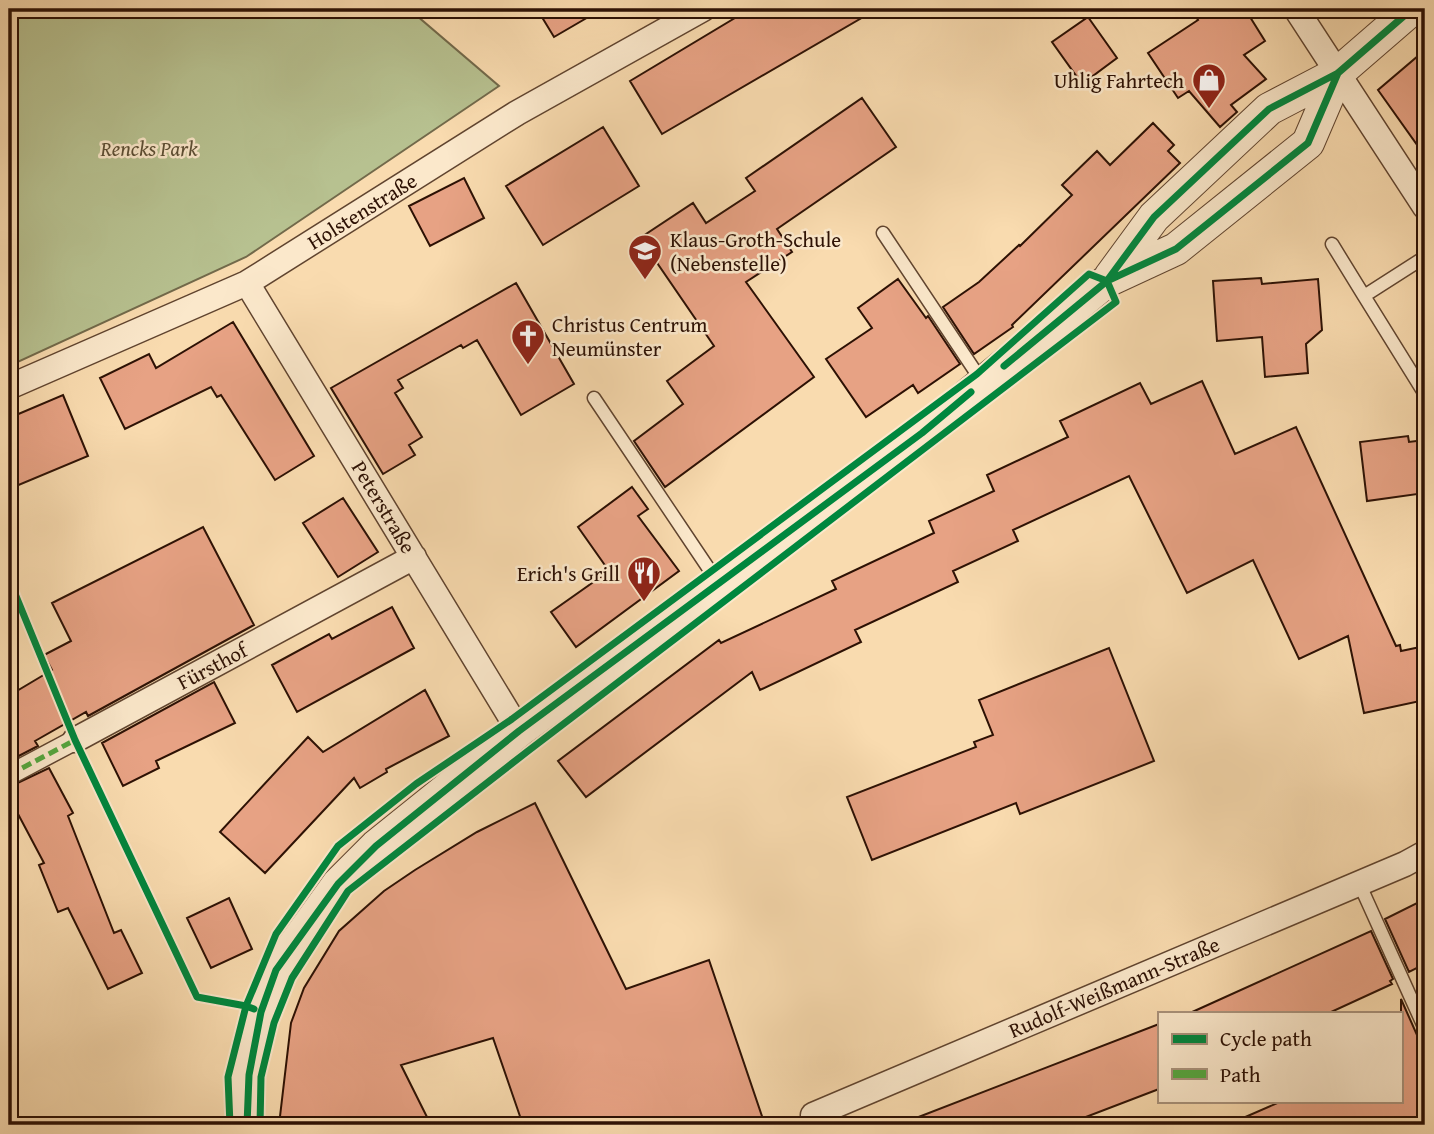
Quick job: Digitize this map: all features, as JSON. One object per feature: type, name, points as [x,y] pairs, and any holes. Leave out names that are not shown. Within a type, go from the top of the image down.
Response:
[{"type":"street","name":"Holstenstraße","points":[[9,387],[247,283],[517,113],[703,9]]},
{"type":"street","points":[[1296,9],[1425,207]]},
{"type":"street","points":[[1107,281],[1154,217],[1269,109],[1338,73],[1412,9]]},
{"type":"street","points":[[247,1125],[249,1075],[261,1012],[276,970],[338,884],[376,846],[519,731],[922,433],[1107,281],[1176,248],[1308,144],[1338,73]]},
{"type":"street","name":"Peterstraße","points":[[247,283],[519,731]]},
{"type":"street","name":"Fürsthof","points":[[9,775],[414,557]]},
{"type":"street","name":"Rudolf-Weißmann-Straße","points":[[815,1125],[813,1115],[1425,853]]},
{"type":"lane","points":[[883,233],[983,383]]},
{"type":"lane","points":[[1332,244],[1423,391]]},
{"type":"lane","points":[[1364,296],[1425,257]]},
{"type":"lane","points":[[594,398],[719,584]]},
{"type":"lane","points":[[1359,883],[1425,1028]]},
{"type":"green space","name":"Rencks Park","points":[[9,9],[413,9],[416,15],[499,86],[246,257],[9,366]]},
{"type":"building","points":[[537,9],[602,9],[554,37]]},
{"type":"building","points":[[750,9],[877,9],[662,134],[630,81]]},
{"type":"building","points":[[1191,9],[1245,9],[1265,41],[1244,55],[1266,79],[1231,105],[1237,112],[1220,127],[1189,91],[1178,98],[1148,53],[1198,20]]},
{"type":"building","points":[[1088,17],[1117,58],[1082,84],[1052,42]]},
{"type":"building","points":[[1425,50],[1425,156],[1378,90]]},
{"type":"building","points":[[862,98],[896,147],[777,229],[792,252],[746,282],[814,377],[665,487],[634,441],[683,404],[667,381],[714,346],[640,238],[693,203],[706,223],[755,191],[746,178]]},
{"type":"building","points":[[1153,123],[1174,145],[1168,151],[1180,163],[1012,325],[1013,327],[974,354],[943,307],[979,282],[1072,195],[1062,185],[1097,151],[1110,165]]},
{"type":"building","points":[[603,127],[639,186],[543,245],[506,186]]},
{"type":"building","points":[[464,178],[484,218],[430,246],[409,206]]},
{"type":"building","points":[[1261,278],[1262,284],[1318,279],[1322,330],[1306,344],[1308,373],[1265,377],[1262,337],[1217,341],[1213,281]]},
{"type":"building","points":[[898,279],[926,318],[928,316],[960,364],[918,393],[913,385],[866,417],[826,359],[872,328],[858,308]]},
{"type":"building","points":[[516,283],[574,384],[521,415],[477,340],[463,348],[461,345],[398,380],[403,388],[395,393],[422,437],[409,445],[415,455],[383,474],[331,388]]},
{"type":"building","points":[[233,322],[314,456],[275,480],[221,395],[217,397],[211,387],[125,429],[100,378],[149,354],[156,368]]},
{"type":"building","points":[[1202,381],[1235,454],[1296,427],[1396,646],[1400,645],[1401,651],[1425,646],[1425,700],[1364,713],[1348,636],[1299,659],[1253,560],[1187,593],[1129,476],[1013,530],[1018,541],[953,571],[958,582],[855,630],[861,642],[760,690],[752,672],[586,797],[558,761],[719,640],[721,643],[836,589],[832,581],[934,533],[929,521],[994,491],[987,475],[1068,437],[1060,421],[1140,383],[1151,404]]},
{"type":"building","points":[[63,395],[88,456],[9,489],[9,418]]},
{"type":"building","points":[[1408,436],[1409,442],[1425,440],[1425,493],[1367,501],[1360,442]]},
{"type":"building","points":[[632,487],[648,509],[638,516],[679,571],[576,647],[551,612],[609,571],[578,527]]},
{"type":"building","points":[[343,498],[378,552],[338,577],[303,523]]},
{"type":"building","points":[[203,527],[254,625],[88,716],[86,712],[35,741],[38,746],[9,761],[9,692],[10,695],[52,670],[44,655],[71,641],[52,603]]},
{"type":"building","points":[[392,607],[414,648],[297,712],[272,665],[329,634],[332,639]]},
{"type":"building","points":[[1109,648],[1154,761],[1020,814],[1016,803],[872,860],[847,797],[976,747],[974,742],[993,735],[979,700]]},
{"type":"building","points":[[214,682],[235,723],[156,761],[159,768],[123,786],[102,743]]},
{"type":"building","points":[[425,690],[449,736],[386,769],[387,772],[360,788],[354,778],[265,873],[220,832],[308,737],[323,752]]},
{"type":"building","points":[[49,768],[73,813],[68,816],[114,933],[121,930],[142,973],[108,989],[68,908],[58,912],[39,865],[44,863],[9,797],[9,787]]},
{"type":"building","points":[[535,803],[626,989],[709,960],[765,1125],[523,1125],[493,1038],[401,1065],[431,1125],[279,1125],[291,1023],[304,988],[339,931],[384,891],[415,870],[477,832]]},
{"type":"building","points":[[229,898],[252,949],[211,968],[187,918]]},
{"type":"building","points":[[1425,899],[1425,964],[1409,972],[1385,919]]},
{"type":"building","points":[[1371,931],[1393,979],[1390,981],[1392,984],[1331,1012],[1192,1012]]},
{"type":"building","points":[[1401,999],[1425,1053],[1425,1125],[1227,1125],[1280,1102],[1402,1102]]},
{"type":"building","points":[[1158,1024],[1158,1089],[1065,1125],[903,1123]]},
{"type":"marked path","points":[[9,775],[75,740]]},
{"type":"marked path","points":[[115,1118],[115,1125]]},
{"type":"cycle path","points":[[1109,278],[1154,217],[1269,109],[1338,73],[1412,9]]},
{"type":"cycle path","points":[[1004,366],[1107,281],[1176,249],[1308,143],[1338,73]]},
{"type":"cycle path","points":[[230,1125],[228,1077],[246,1006],[276,934],[338,846],[416,784],[512,719],[977,374],[1089,274],[1107,281],[1116,302],[348,891],[292,978],[274,1023],[261,1077],[260,1125]]},
{"type":"cycle path","points":[[247,1125],[249,1075],[261,1012],[276,970],[338,884],[376,846],[519,731],[922,433],[971,392]]},
{"type":"cycle path","points":[[9,579],[75,740],[197,997],[254,1009]]},
{"type":"place","name":"Uhlig Fahrtech","points":[[1209,110]]},
{"type":"place","name":"Klaus-Groth-Schule (Nebenstelle)","points":[[645,281]]},
{"type":"place","name":"Christus Centrum Neumünster","points":[[528,366]]},
{"type":"place","name":"Erich's Grill","points":[[644,603]]}]
